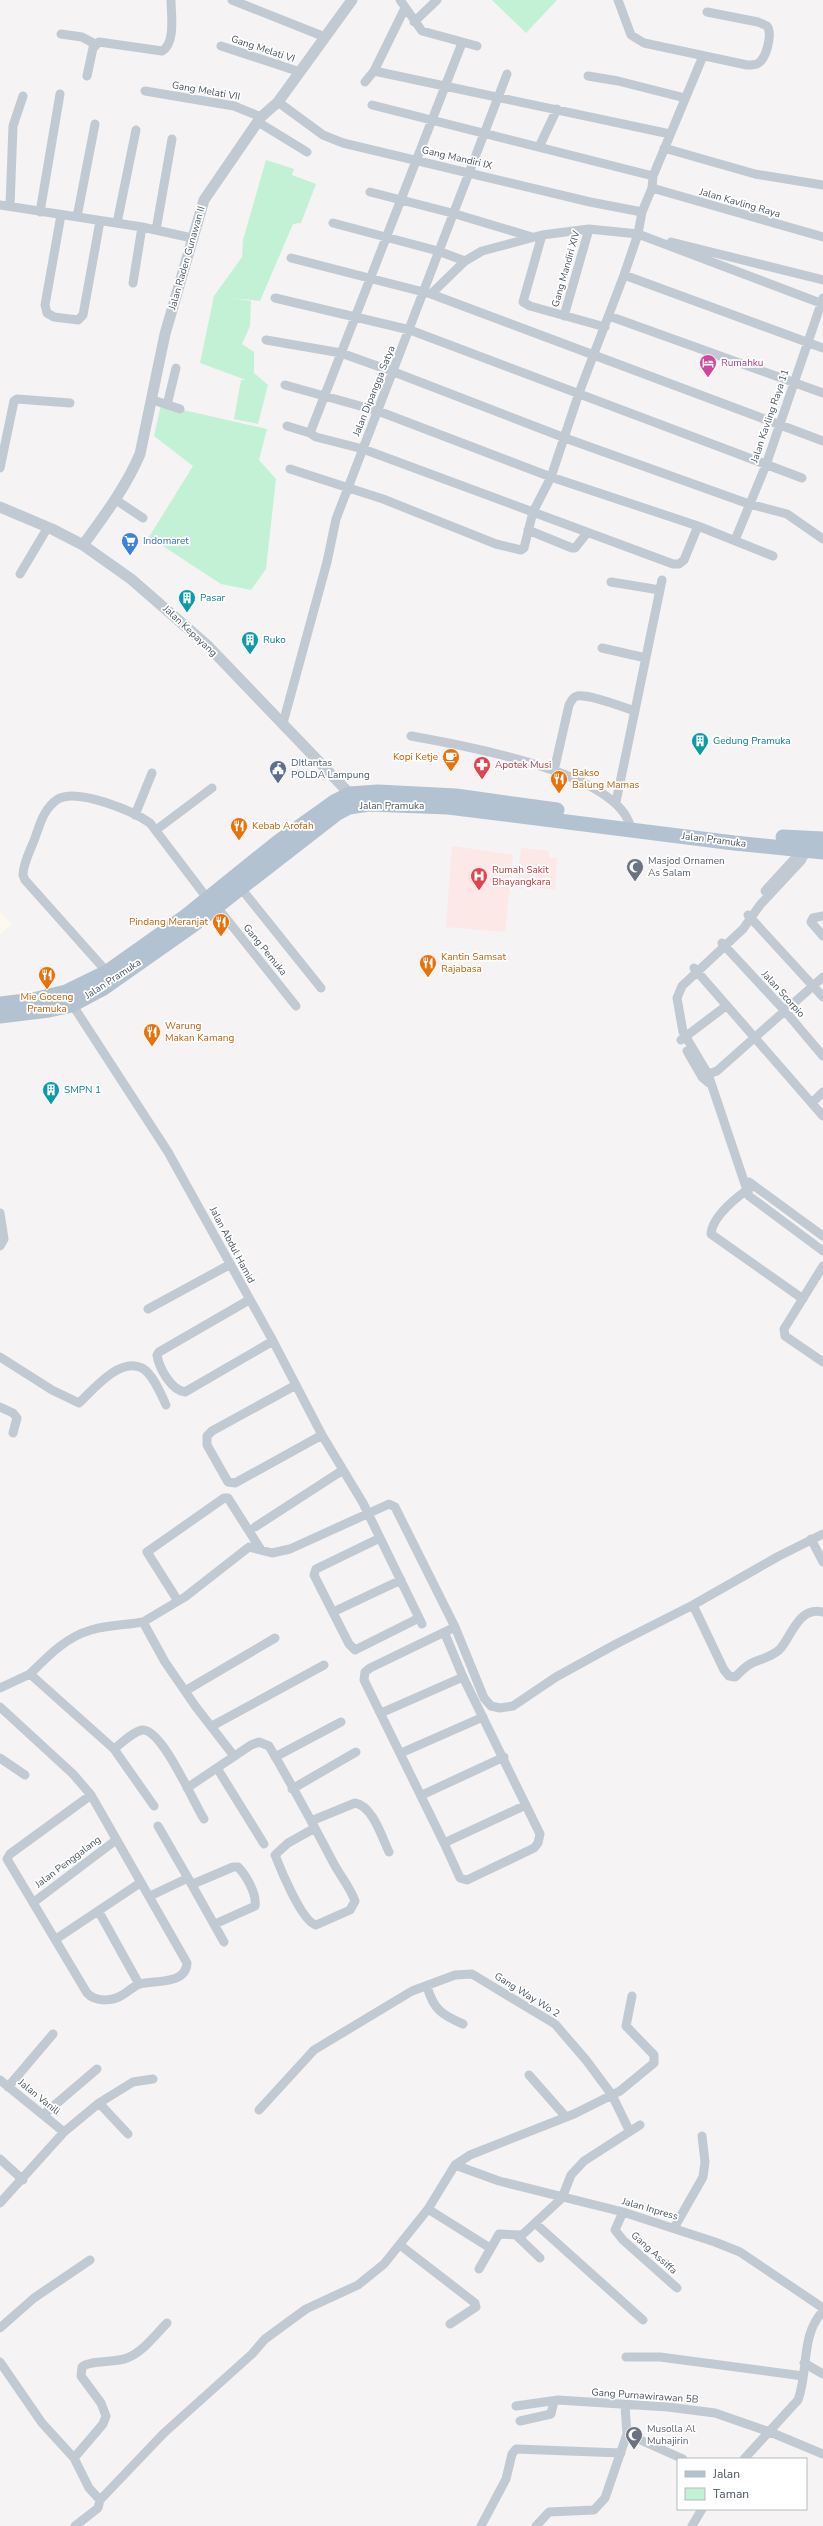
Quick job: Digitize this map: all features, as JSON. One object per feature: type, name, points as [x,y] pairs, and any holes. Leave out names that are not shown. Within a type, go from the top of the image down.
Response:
[{"type":"main road","name":"Jalan Pramuka","points":[[0,1004],[69,998],[111,983],[212,902],[278,842],[334,802],[350,794],[378,792],[456,796],[496,807],[631,826],[734,844],[823,852]]},
{"type":"main road","name":"Jalan Pramuka","points":[[212,902],[240,887],[336,814],[349,807],[369,804],[496,807]]},
{"type":"main road","name":"Jalan Pramuka","points":[[631,826],[739,835],[823,839]]},
{"type":"main road","name":"Jalan Pramuka","points":[[0,1016],[49,1010],[189,921]]},
{"type":"street","points":[[61,34],[82,37],[96,44],[110,43],[162,51],[165,49],[171,34],[171,0]]},
{"type":"street","points":[[232,0],[325,37]]},
{"type":"street","name":"Jalan Raden Gunawan II","points":[[83,545],[116,500],[133,471],[140,454],[153,400],[165,334],[204,200],[260,119],[278,102],[352,0]]},
{"type":"street","points":[[414,22],[437,0]]},
{"type":"street","points":[[618,0],[628,28],[636,40],[654,47],[747,65],[758,64],[762,60],[770,30],[763,24],[707,12]]},
{"type":"street","points":[[403,4],[414,22],[422,31],[477,46]]},
{"type":"street","points":[[365,82],[374,71],[403,4]]},
{"type":"street","points":[[310,433],[387,238],[430,120],[462,43]]},
{"type":"street","points":[[87,76],[96,44]]},
{"type":"street","name":"Gang Melati VI","points":[[221,46],[300,72]]},
{"type":"street","points":[[290,469],[350,488],[512,548],[521,550],[526,546],[528,530],[533,512],[551,477],[579,393],[624,275],[638,234],[642,212],[652,188],[653,176],[703,56]]},
{"type":"street","points":[[374,71],[499,96],[670,134]]},
{"type":"street","name":"Jalan Dipangga Satya","points":[[283,723],[327,562],[336,519],[350,488],[363,449],[410,330],[427,293],[438,251],[507,74]]},
{"type":"street","points":[[588,76],[618,81],[685,98]]},
{"type":"street","name":"Gang Melati VII","points":[[145,91],[234,106],[260,119],[306,152]]},
{"type":"street","points":[[40,212],[60,94]]},
{"type":"street","points":[[10,206],[13,126],[23,96]]},
{"type":"street","name":"Gang Mandiri IX","points":[[278,102],[332,140],[590,202],[642,212]]},
{"type":"street","points":[[372,105],[653,176]]},
{"type":"street","points":[[539,147],[557,109]]},
{"type":"street","points":[[77,217],[94,124]]},
{"type":"street","points":[[117,223],[136,130]]},
{"type":"street","points":[[156,230],[172,139]]},
{"type":"street","points":[[664,148],[755,174],[823,185]]},
{"type":"street","name":"Jalan Kavling Raya","points":[[652,188],[823,237]]},
{"type":"street","points":[[370,192],[452,213],[533,238]]},
{"type":"street","points":[[0,205],[142,227],[192,238]]},
{"type":"street","points":[[61,215],[45,306],[47,313],[54,317],[78,320],[83,315],[100,221]]},
{"type":"street","points":[[333,223],[438,251],[465,261]]},
{"type":"street","points":[[133,283],[142,227]]},
{"type":"street","points":[[427,293],[465,261],[492,247],[542,235],[589,229],[638,234],[654,240],[689,249],[823,280]]},
{"type":"street","name":"Gang Mandiri XIV","points":[[564,316],[589,229]]},
{"type":"street","points":[[542,235],[523,302],[564,316],[605,327]]},
{"type":"street","points":[[689,249],[823,302]]},
{"type":"street","points":[[291,258],[427,293],[823,441]]},
{"type":"street","points":[[624,275],[823,348]]},
{"type":"street","points":[[275,298],[410,330],[802,478]]},
{"type":"street","name":"Jalan Kavling Raya 11","points":[[735,540],[766,464],[780,425],[792,382],[823,302]]},
{"type":"street","points":[[609,316],[823,393]]},
{"type":"street","points":[[266,340],[341,353],[565,438],[749,504],[787,514],[823,539]]},
{"type":"street","points":[[167,405],[176,368]]},
{"type":"street","points":[[285,385],[378,411],[551,477],[698,526],[773,556]]},
{"type":"street","points":[[153,400],[180,408]]},
{"type":"street","points":[[0,468],[14,401],[70,403]]},
{"type":"street","points":[[287,426],[310,433],[316,437],[363,449],[673,564],[679,564],[684,560],[698,526]]},
{"type":"street","points":[[116,500],[143,518]]},
{"type":"street","name":"Jalan Kepayang","points":[[0,508],[48,527],[83,545],[131,579],[208,646],[350,794]]},
{"type":"street","points":[[20,574],[48,527]]},
{"type":"street","points":[[528,530],[572,548],[576,548],[586,533]]},
{"type":"street","points":[[616,802],[662,580]]},
{"type":"street","points":[[611,582],[660,590]]},
{"type":"street","points":[[602,648],[646,658]]},
{"type":"street","points":[[554,771],[568,705],[573,698],[578,696],[591,698],[635,711]]},
{"type":"street","points":[[411,736],[525,760],[554,771],[616,802],[631,826]]},
{"type":"street","points":[[135,815],[152,773]]},
{"type":"street","points":[[156,830],[212,788]]},
{"type":"street","name":"Gang Pemuka","points":[[107,972],[25,880],[23,871],[44,814],[59,799],[70,796],[90,798],[135,815],[150,823],[296,1006]]},
{"type":"street","points":[[803,849],[801,861],[724,945],[695,971],[678,981],[672,993],[674,1014],[683,1039],[706,1078],[743,1178],[750,1188],[823,1236]]},
{"type":"street","points":[[240,887],[321,988]]},
{"type":"street","points":[[749,916],[823,997]]},
{"type":"street","points":[[823,916],[813,918],[812,922],[823,936]]},
{"type":"street","name":"Jalan Scorpio","points":[[724,945],[785,1011],[823,1056]]},
{"type":"street","points":[[695,971],[823,1116]]},
{"type":"street","points":[[706,1078],[823,977]]},
{"type":"street","name":"Jalan Abdul Hamid","points":[[69,998],[168,1152],[229,1265],[273,1342],[322,1435],[369,1515],[421,1621],[355,1650],[349,1644],[333,1612]]},
{"type":"street","points":[[683,1039],[726,1006]]},
{"type":"street","points":[[812,1103],[823,1092]]},
{"type":"street","points":[[750,1188],[749,1196],[759,1206],[823,1251]]},
{"type":"street","points":[[750,1188],[731,1202],[713,1229],[712,1234],[803,1299]]},
{"type":"street","points":[[0,1213],[4,1239],[0,1246]]},
{"type":"street","points":[[148,1309],[229,1265]]},
{"type":"street","points":[[821,1357],[785,1336],[784,1329],[823,1266]]},
{"type":"street","points":[[249,1300],[159,1352],[157,1355],[161,1366],[174,1387],[178,1391],[184,1392],[273,1342]]},
{"type":"street","points":[[0,1356],[52,1390],[79,1403],[113,1372],[124,1367],[142,1368],[147,1373],[166,1405]]},
{"type":"street","points":[[296,1385],[212,1431],[207,1436],[207,1445],[228,1482],[236,1483],[322,1435]]},
{"type":"street","points":[[0,1407],[13,1413],[17,1418],[13,1433]]},
{"type":"street","points":[[255,1526],[343,1470]]},
{"type":"street","points":[[178,1601],[147,1552],[224,1498],[228,1498],[261,1550]]},
{"type":"street","points":[[0,1688],[30,1674],[57,1648],[79,1634],[98,1628],[143,1622],[178,1601],[206,1581],[244,1549],[255,1547],[272,1553],[290,1549],[369,1515],[384,1505],[395,1507],[456,1627],[484,1698],[491,1706],[500,1708],[513,1706],[556,1677],[616,1644],[693,1605],[811,1539],[822,1535]]},
{"type":"street","points":[[380,1538],[315,1571],[314,1574],[333,1612],[401,1580]]},
{"type":"street","points":[[811,1539],[823,1562]]},
{"type":"street","points":[[693,1605],[724,1670],[729,1676],[735,1677],[750,1664],[770,1656],[781,1649],[792,1627],[805,1616],[818,1611],[823,1612]]},
{"type":"street","points":[[143,1622],[185,1691],[234,1756]]},
{"type":"street","points":[[445,1634],[463,1677],[504,1757],[540,1834],[538,1843],[528,1851],[472,1878],[462,1880],[422,1795],[364,1680],[365,1672],[445,1634],[456,1627]]},
{"type":"street","points":[[185,1691],[275,1638]]},
{"type":"street","points":[[212,1726],[324,1664]]},
{"type":"street","points":[[30,1674],[114,1750],[154,1806]]},
{"type":"street","points":[[381,1713],[463,1677]]},
{"type":"street","points":[[0,1707],[73,1774],[90,1795],[140,1883],[150,1896],[186,1963],[186,1967],[182,1974],[174,1979],[139,1984],[115,1999],[98,2000],[90,1997],[34,1902],[8,1863],[8,1856],[90,1795]]},
{"type":"street","points":[[401,1753],[483,1717]]},
{"type":"street","points":[[275,1757],[341,1722]]},
{"type":"street","points":[[114,1750],[136,1732],[146,1730],[151,1732],[156,1736],[204,1819]]},
{"type":"street","points":[[187,1788],[234,1756],[259,1742],[269,1746],[292,1789],[313,1825],[355,1901],[350,1910],[316,1925],[309,1921],[275,1855],[288,1843],[313,1825],[355,1803],[362,1804],[368,1810],[389,1852]]},
{"type":"street","points":[[292,1789],[356,1752]]},
{"type":"street","points":[[422,1795],[504,1757]]},
{"type":"street","points":[[0,1758],[25,1775]]},
{"type":"street","points":[[217,1768],[264,1844]]},
{"type":"street","points":[[444,1843],[526,1805]]},
{"type":"street","points":[[158,1826],[191,1880],[224,1942]]},
{"type":"street","name":"Jalan Penggalang","points":[[34,1902],[116,1840]]},
{"type":"street","points":[[150,1896],[191,1880],[233,1867],[238,1867],[243,1872],[254,1896],[255,1906],[215,1924]]},
{"type":"street","points":[[56,1939],[99,1912],[140,1883]]},
{"type":"street","points":[[99,1912],[139,1984]]},
{"type":"street","name":"Gang Way Wo 2","points":[[259,2110],[314,2050],[412,1991],[454,1975],[472,1974],[503,1991],[554,2024],[586,2060],[612,2095],[629,2130]]},
{"type":"street","points":[[427,1986],[432,2004],[448,2018],[463,2024]]},
{"type":"street","points":[[76,2526],[98,2508],[100,2500],[164,2433],[252,2354],[265,2339],[306,2309],[358,2285],[384,2264],[428,2209],[455,2165],[470,2155],[498,2142],[566,2117],[620,2091],[655,2060],[647,2046],[626,2026],[632,1996]]},
{"type":"street","points":[[8,2087],[53,2034]]},
{"type":"street","points":[[43,2115],[97,2069]]},
{"type":"street","points":[[529,2076],[566,2117]]},
{"type":"street","points":[[0,2203],[23,2180],[64,2132],[99,2104],[133,2082],[153,2079]]},
{"type":"street","name":"Jalan Vanili","points":[[0,2080],[64,2132]]},
{"type":"street","points":[[99,2104],[128,2134]]},
{"type":"street","points":[[517,2236],[536,2224],[562,2198],[571,2175],[584,2161],[629,2130],[640,2125]]},
{"type":"street","points":[[674,2228],[703,2177],[705,2162],[702,2136]]},
{"type":"street","points":[[0,2159],[23,2180]]},
{"type":"street","name":"Jalan Inpress","points":[[455,2165],[499,2181],[530,2187],[562,2198],[623,2212],[674,2228],[740,2252],[823,2309]]},
{"type":"street","points":[[428,2209],[490,2248]]},
{"type":"street","name":"Gang Assiffa","points":[[623,2212],[615,2230],[623,2240],[677,2288]]},
{"type":"street","points":[[536,2224],[643,2320]]},
{"type":"street","points":[[479,2269],[490,2248],[501,2233],[517,2236],[540,2258]]},
{"type":"street","points":[[400,2245],[475,2303],[476,2307],[450,2324]]},
{"type":"street","points":[[0,2328],[34,2298],[90,2260]]},
{"type":"street","points":[[745,2458],[798,2400],[802,2389],[808,2340],[823,2309]]},
{"type":"street","points":[[74,2458],[103,2424],[106,2416],[101,2403],[81,2376],[82,2368],[87,2364],[109,2363],[127,2359],[139,2352],[167,2323]]},
{"type":"street","points":[[626,2357],[660,2357],[803,2376]]},
{"type":"street","points":[[0,2362],[42,2423],[74,2458],[89,2488],[100,2500]]},
{"type":"street","points":[[804,2363],[823,2374]]},
{"type":"street","points":[[520,2421],[551,2414],[554,2401]]},
{"type":"street","name":"Gang Purnawirawan 5B","points":[[516,2406],[554,2401],[625,2406],[668,2407],[715,2413],[770,2432],[823,2454]]},
{"type":"street","points":[[536,2526],[548,2512],[594,2510],[605,2498],[627,2434],[625,2406]]},
{"type":"street","points":[[627,2434],[681,2458]]},
{"type":"street","points":[[481,2526],[506,2479],[512,2454],[516,2449],[621,2454]]},
{"type":"street","points":[[692,2526],[701,2510]]},
{"type":"shaded area","name":"Rumah Sakit Bhayangkara","points":[[452,846],[513,855],[505,932],[446,927]]},
{"type":"shaded area","name":"Rumah Sakit Bhayangkara","points":[[521,848],[548,851],[550,858],[557,858],[555,890],[517,885]]},
{"type":"shaded area","points":[[0,912],[12,924],[0,934]]},
{"type":"green space","points":[[492,0],[557,0],[526,33]]},
{"type":"green space","points":[[266,160],[294,169],[292,175],[316,184],[301,223],[293,224],[260,301],[231,298],[251,301],[250,326],[242,344],[254,352],[254,373],[268,385],[258,424],[234,419],[241,380],[246,380],[200,363],[214,296],[242,257],[243,240]]},
{"type":"green space","points":[[161,405],[267,429],[259,460],[276,479],[266,569],[251,590],[221,584],[149,537],[193,466],[154,436]]},
{"type":"place","name":"Rumahku","points":[[708,378]]},
{"type":"place","name":"Indomaret","points":[[130,556]]},
{"type":"place","name":"Pasar","points":[[187,613]]},
{"type":"place","name":"Ruko","points":[[250,655]]},
{"type":"place","name":"Gedung Pramuka","points":[[700,756]]},
{"type":"place","name":"Kopi Ketje","points":[[451,772]]},
{"type":"place","name":"Apotek Musi","points":[[482,780]]},
{"type":"place","name":"DItlantas POLDA Lampung","points":[[278,784]]},
{"type":"place","name":"Bakso Balung Mamas","points":[[559,794]]},
{"type":"place","name":"Kebab Arofah","points":[[239,841]]},
{"type":"place","name":"Masjod Ornamen As Salam","points":[[635,882]]},
{"type":"place","name":"Rumah Sakit Bhayangkara","points":[[479,891]]},
{"type":"place","name":"Pindang Meranjat","points":[[221,937]]},
{"type":"place","name":"Kantin Samsat Rajabasa","points":[[428,978]]},
{"type":"place","name":"Mie Goceng Pramuka","points":[[47,990]]},
{"type":"place","name":"Warung Makan Kamang","points":[[152,1047]]},
{"type":"place","name":"SMPN 1","points":[[51,1105]]},
{"type":"place","name":"Musolla Al Muhajirin","points":[[634,2450]]}]
